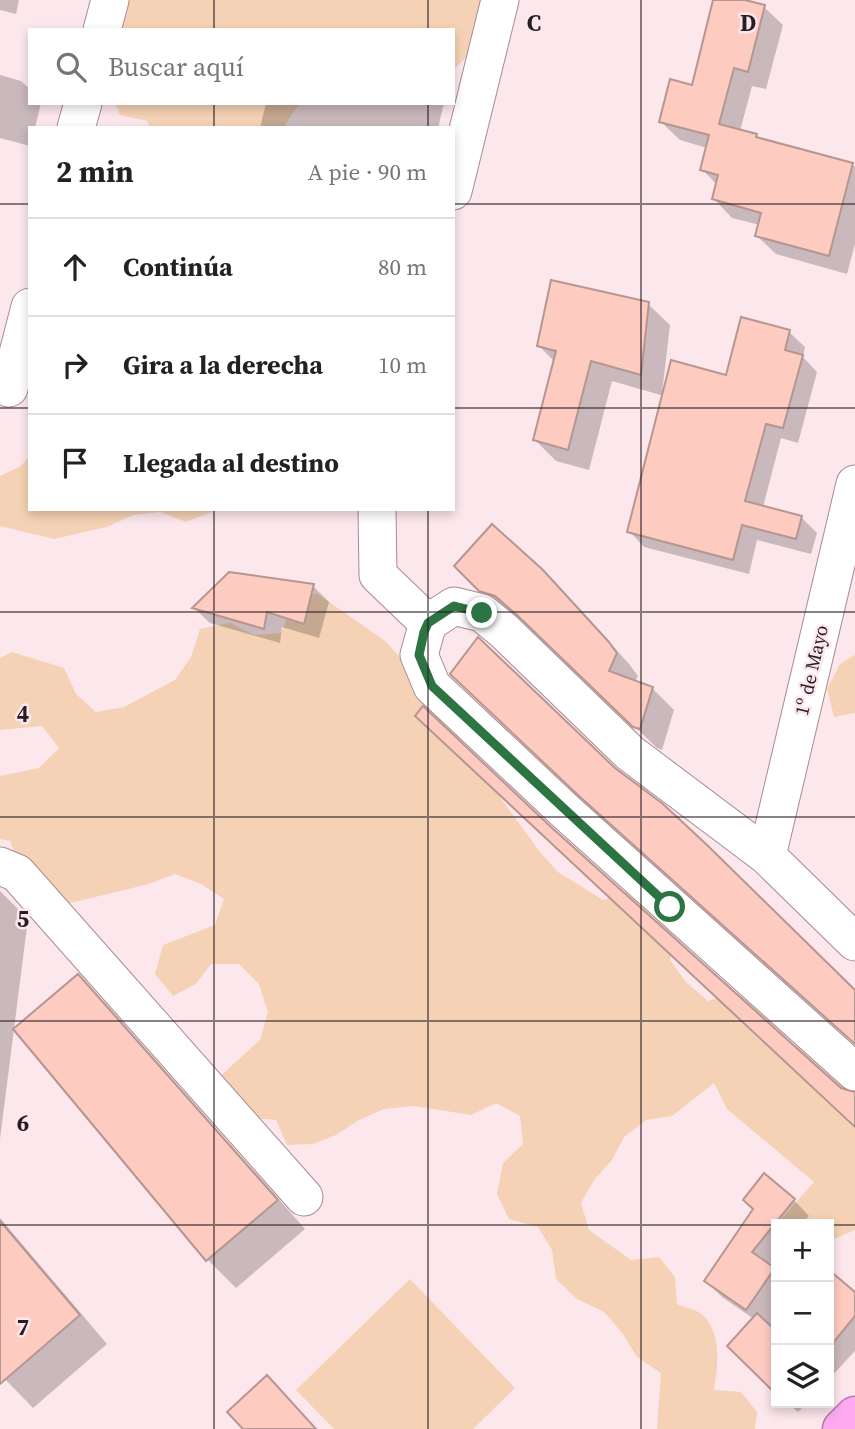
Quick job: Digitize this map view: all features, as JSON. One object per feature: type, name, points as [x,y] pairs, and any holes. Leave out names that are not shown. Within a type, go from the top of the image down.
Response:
[{"type":"highway","points":[[842,1429],[855,1416]]},
{"type":"street","points":[[103,28],[110,0]]},
{"type":"street","points":[[455,183],[500,0]]},
{"type":"street","points":[[77,126],[82,105]]},
{"type":"street","points":[[9,388],[28,315]]},
{"type":"street","name":"1º de Mayo","points":[[768,856],[855,484]]},
{"type":"street","points":[[377,511],[378,575],[428,623]]},
{"type":"street","points":[[855,942],[768,856],[630,753],[482,613],[454,606],[428,623],[419,655],[432,686],[603,846],[855,1072]]},
{"type":"street","points":[[0,866],[17,873],[304,1197]]},
{"type":"shaded area","points":[[123,0],[495,0],[471,53],[455,68],[455,28],[118,28]]},
{"type":"shaded area","points":[[116,105],[299,105],[284,126],[149,126],[147,121],[120,115]]},
{"type":"shaded area","points":[[28,457],[28,511],[215,511],[186,522],[160,512],[133,515],[107,527],[54,539],[0,526],[0,476],[21,466]]},
{"type":"shaded area","points":[[316,593],[384,640],[467,728],[458,752],[479,768],[540,852],[558,872],[603,900],[630,890],[676,934],[670,960],[686,982],[708,1001],[734,993],[761,997],[781,1016],[788,1045],[816,1049],[855,1083],[855,1230],[834,1239],[834,1219],[781,1219],[814,1182],[727,1109],[714,1083],[672,1116],[646,1120],[624,1137],[612,1160],[594,1180],[581,1203],[589,1230],[631,1260],[659,1257],[675,1277],[677,1304],[703,1315],[713,1331],[717,1351],[714,1390],[741,1392],[757,1412],[755,1429],[657,1429],[661,1373],[637,1357],[623,1334],[604,1312],[577,1299],[556,1279],[552,1250],[538,1227],[509,1219],[497,1194],[503,1163],[523,1144],[520,1116],[496,1103],[471,1115],[414,1106],[384,1109],[313,1144],[287,1145],[276,1120],[249,1118],[218,1078],[260,1040],[268,1012],[259,984],[239,964],[211,964],[196,984],[173,996],[155,974],[163,945],[215,925],[224,899],[201,884],[175,874],[149,884],[70,903],[30,893],[10,841],[0,839],[0,776],[39,768],[59,748],[42,726],[0,730],[0,658],[12,652],[64,668],[76,694],[96,712],[124,707],[175,680],[191,657],[200,629],[230,623],[254,635],[281,633],[292,606]]},
{"type":"shaded area","points":[[855,655],[855,713],[834,717],[827,689],[840,664]]},
{"type":"shaded area","points":[[410,1279],[515,1388],[473,1429],[334,1429],[296,1390]]},
{"type":"building","points":[[713,0],[745,0],[765,5],[748,72],[734,68],[719,124],[757,134],[756,137],[853,163],[829,256],[755,236],[761,213],[712,199],[718,175],[700,170],[709,135],[659,122],[670,79],[692,85]]},
{"type":"building","points":[[551,280],[649,302],[641,375],[591,361],[568,450],[533,440],[556,351],[537,346]]},
{"type":"building","points":[[741,317],[790,330],[785,350],[803,355],[783,428],[766,424],[745,501],[802,516],[796,539],[742,525],[733,560],[627,532],[671,360],[726,375]]},
{"type":"building","points":[[492,524],[543,570],[608,641],[617,653],[609,671],[653,687],[640,729],[633,727],[517,615],[495,596],[479,591],[454,566]]},
{"type":"building","points":[[229,572],[314,584],[304,624],[267,612],[264,629],[192,608]]},
{"type":"building","points":[[478,637],[615,768],[663,804],[706,844],[855,990],[855,1044],[579,796],[450,674]]},
{"type":"building","points":[[423,706],[551,827],[841,1088],[855,1092],[855,1127],[415,716]]},
{"type":"building","points":[[78,974],[278,1200],[206,1261],[13,1029]]},
{"type":"building","points":[[764,1173],[795,1199],[779,1219],[771,1219],[771,1229],[752,1252],[771,1265],[771,1274],[746,1310],[704,1281],[753,1209],[743,1200]]},
{"type":"building","points":[[0,1221],[80,1315],[0,1384]]},
{"type":"building","points":[[834,1274],[855,1292],[855,1316],[834,1342]]},
{"type":"building","points":[[757,1313],[771,1326],[771,1389],[727,1346]]},
{"type":"building","points":[[267,1375],[316,1429],[243,1429],[227,1412]]},
{"type":"route","points":[[482,613],[454,606],[428,623],[419,655],[432,686],[670,907]]}]
